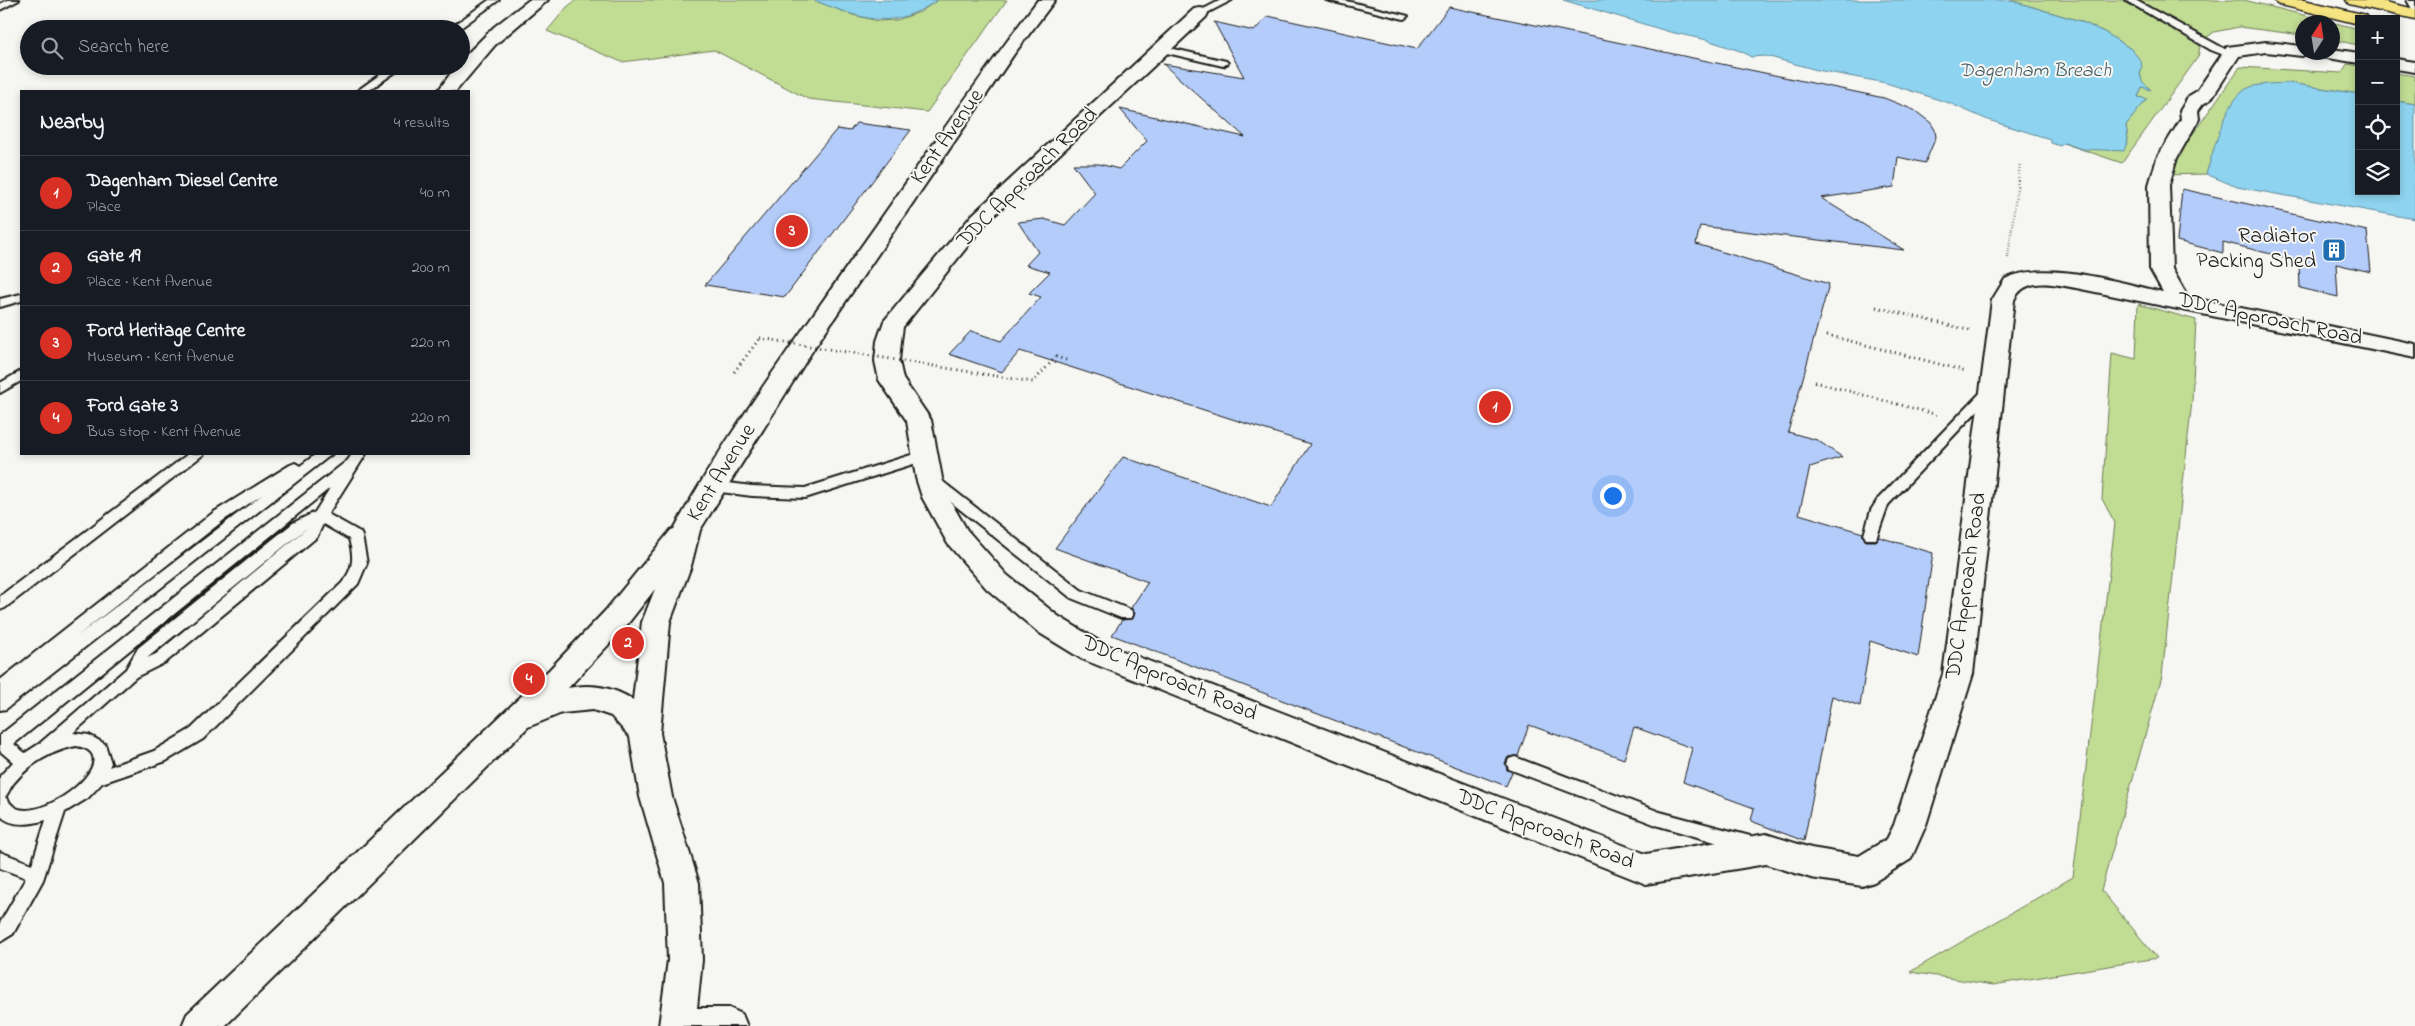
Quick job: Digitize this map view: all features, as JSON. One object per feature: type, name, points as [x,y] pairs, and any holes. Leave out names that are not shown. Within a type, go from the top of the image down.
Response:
[{"type":"highway","points":[[2283,0],[2355,18]]},
{"type":"highway","points":[[2355,0],[2406,24]]},
{"type":"street","points":[[470,59],[486,42],[540,0]]},
{"type":"street","name":"Kent Avenue","points":[[677,1026],[685,960],[682,883],[656,797],[646,733],[656,622],[677,566],[687,529],[746,432],[807,341],[1008,51],[1048,0]]},
{"type":"street","name":"DDC Approach Road","points":[[1200,13],[979,219],[892,326],[887,351],[888,368],[895,388],[919,420],[927,467],[935,497],[957,537],[997,582],[1048,624],[1092,651],[1646,869],[1766,849],[1811,863],[1862,871],[1899,849],[1910,825],[1958,674],[2002,300],[2008,288],[2015,282],[2044,278],[2062,278],[2179,300],[2415,351]]},
{"type":"street","points":[[2179,300],[2161,269],[2160,185],[2167,158],[2190,119],[2189,111],[2196,100],[2204,95],[2229,54],[2233,51],[2266,47],[2295,50]]},
{"type":"street","points":[[2340,55],[2355,57]]},
{"type":"street","points":[[2400,65],[2415,67]]},
{"type":"street","points":[[448,90],[458,75]]},
{"type":"street","points":[[200,1026],[500,733],[560,677],[616,618],[687,529]]},
{"type":"street","points":[[500,733],[546,705],[588,698],[602,698],[618,704],[633,714],[646,733]]},
{"type":"street","points":[[689,1026],[729,1026]]},
{"type":"lane","points":[[0,7],[15,0]]},
{"type":"lane","points":[[466,20],[495,0]]},
{"type":"lane","points":[[1200,13],[1228,0]]},
{"type":"lane","points":[[1330,0],[1404,16]]},
{"type":"lane","points":[[2129,0],[2214,48],[2229,54]]},
{"type":"lane","points":[[2412,0],[2415,7]]},
{"type":"lane","points":[[1161,49],[1223,63]]},
{"type":"lane","points":[[363,90],[386,75]]},
{"type":"lane","points":[[0,303],[20,298]]},
{"type":"lane","points":[[0,389],[20,376]]},
{"type":"lane","points":[[1871,535],[1878,510],[1883,502],[1992,389]]},
{"type":"lane","points":[[0,604],[196,455]]},
{"type":"lane","points":[[0,689],[219,516],[318,455]]},
{"type":"lane","points":[[0,704],[324,455]]},
{"type":"lane","points":[[0,792],[10,773],[24,761],[45,748],[131,674],[161,658],[312,533],[320,516],[355,459]]},
{"type":"lane","points":[[24,761],[1,743],[355,459]]},
{"type":"lane","points":[[713,486],[752,491],[805,493],[927,467],[1076,594],[1126,614]]},
{"type":"lane","points":[[96,778],[157,759],[197,734],[347,588],[360,566],[361,558],[355,536],[320,516]]},
{"type":"lane","points":[[0,803],[2,808],[10,814],[23,817],[39,815],[73,800],[96,778],[101,766],[102,756],[98,747],[89,742],[61,742],[45,748]]},
{"type":"lane","points":[[1515,764],[1659,819],[1766,849]]},
{"type":"lane","points":[[0,934],[7,928],[36,874],[58,808]]},
{"type":"lane","points":[[0,860],[36,874]]},
{"type":"path","points":[[2008,258],[2020,164]]},
{"type":"path","points":[[1876,307],[1978,333]]},
{"type":"path","points":[[1827,335],[1972,372]]},
{"type":"path","points":[[734,372],[760,338],[1033,382],[1056,357],[1066,360]]},
{"type":"path","points":[[1815,382],[1940,416]]},
{"type":"green space","points":[[576,0],[813,0],[853,15],[878,21],[897,20],[920,12],[938,0],[1007,0],[927,112],[808,99],[714,50],[622,62],[547,31],[567,7]]},
{"type":"green space","points":[[2009,0],[2244,0],[2303,15],[2295,15],[2295,34],[2239,27],[2214,32],[2201,42],[2198,57],[2122,163],[2063,143],[2082,149],[2128,140],[2126,125],[2146,99],[2138,97],[2142,87],[2150,89],[2142,81],[2140,74],[2142,69],[2131,49],[2104,32],[2080,21]]},
{"type":"green space","points":[[2340,24],[2355,28],[2355,44],[2340,41]]},
{"type":"green space","points":[[2347,64],[2355,65],[2355,93],[2289,83],[2226,115],[2206,174],[2164,175],[2240,67],[2342,73]]},
{"type":"green space","points":[[2400,74],[2415,76],[2415,104],[2400,102]]},
{"type":"green space","points":[[2138,304],[2196,320],[2192,401],[2162,676],[2101,890],[2157,958],[1993,985],[1910,972],[2073,877],[2115,523],[2102,499],[2112,353],[2136,359]]},
{"type":"water","points":[[813,0],[938,0],[921,10],[905,16],[891,19],[876,19],[847,13]]},
{"type":"water","name":"Dagenham Breach","points":[[1563,0],[2009,0],[2080,21],[2104,32],[2131,49],[2141,61],[2142,69],[2140,74],[2142,81],[2151,90],[2142,87],[2138,97],[2147,99],[2126,125],[2128,140],[2124,151],[2082,149],[2064,143],[2060,146],[2051,143],[2050,139],[1988,120],[1949,103],[1886,83],[1817,70],[1766,56],[1751,57],[1743,52],[1707,40],[1670,32]]},
{"type":"water","points":[[2289,83],[2355,93],[2355,195],[2400,195],[2400,102],[2415,104],[2415,219],[2237,187],[2206,174],[2221,128],[2238,96],[2246,89],[2267,84]]},
{"type":"building","points":[[1449,7],[1884,98],[1914,110],[1931,123],[1935,130],[1936,137],[1925,163],[1898,157],[1894,187],[1821,198],[1904,250],[1700,226],[1696,244],[1829,284],[1788,432],[1817,440],[1842,457],[1810,467],[1799,514],[1863,533],[1866,541],[1876,541],[1879,537],[1933,553],[1918,657],[1870,641],[1860,706],[1832,696],[1804,841],[1751,821],[1754,808],[1683,782],[1692,748],[1634,727],[1624,759],[1529,725],[1518,756],[1508,757],[1505,763],[1507,770],[1512,772],[1506,786],[1112,635],[1122,620],[1133,619],[1135,613],[1131,608],[1148,582],[1055,548],[1123,457],[1271,507],[1310,444],[1020,351],[1002,372],[949,354],[971,331],[1001,341],[1041,297],[1029,293],[1050,272],[1026,265],[1038,252],[1018,222],[1044,219],[1065,225],[1095,193],[1073,164],[1099,164],[1119,169],[1147,141],[1120,109],[1245,137],[1163,64],[1244,77],[1214,22],[1254,31],[1268,16],[1417,49]]},
{"type":"building","points":[[856,123],[911,130],[785,297],[705,285],[837,129],[850,131]]},
{"type":"building","points":[[2182,189],[2367,231],[2371,272],[2336,264],[2338,297],[2300,288],[2299,261],[2223,242],[2223,253],[2177,241]]},
{"type":"place","name":"Ford Heritage Centre","points":[[792,231]]},
{"type":"place","name":"Radiator Packing Shed","points":[[2334,250]]},
{"type":"place","name":"Dagenham Diesel Centre","points":[[1495,407]]},
{"type":"place","name":"Gate 19","points":[[628,643]]},
{"type":"place","name":"Ford Gate 3","points":[[529,679]]}]
